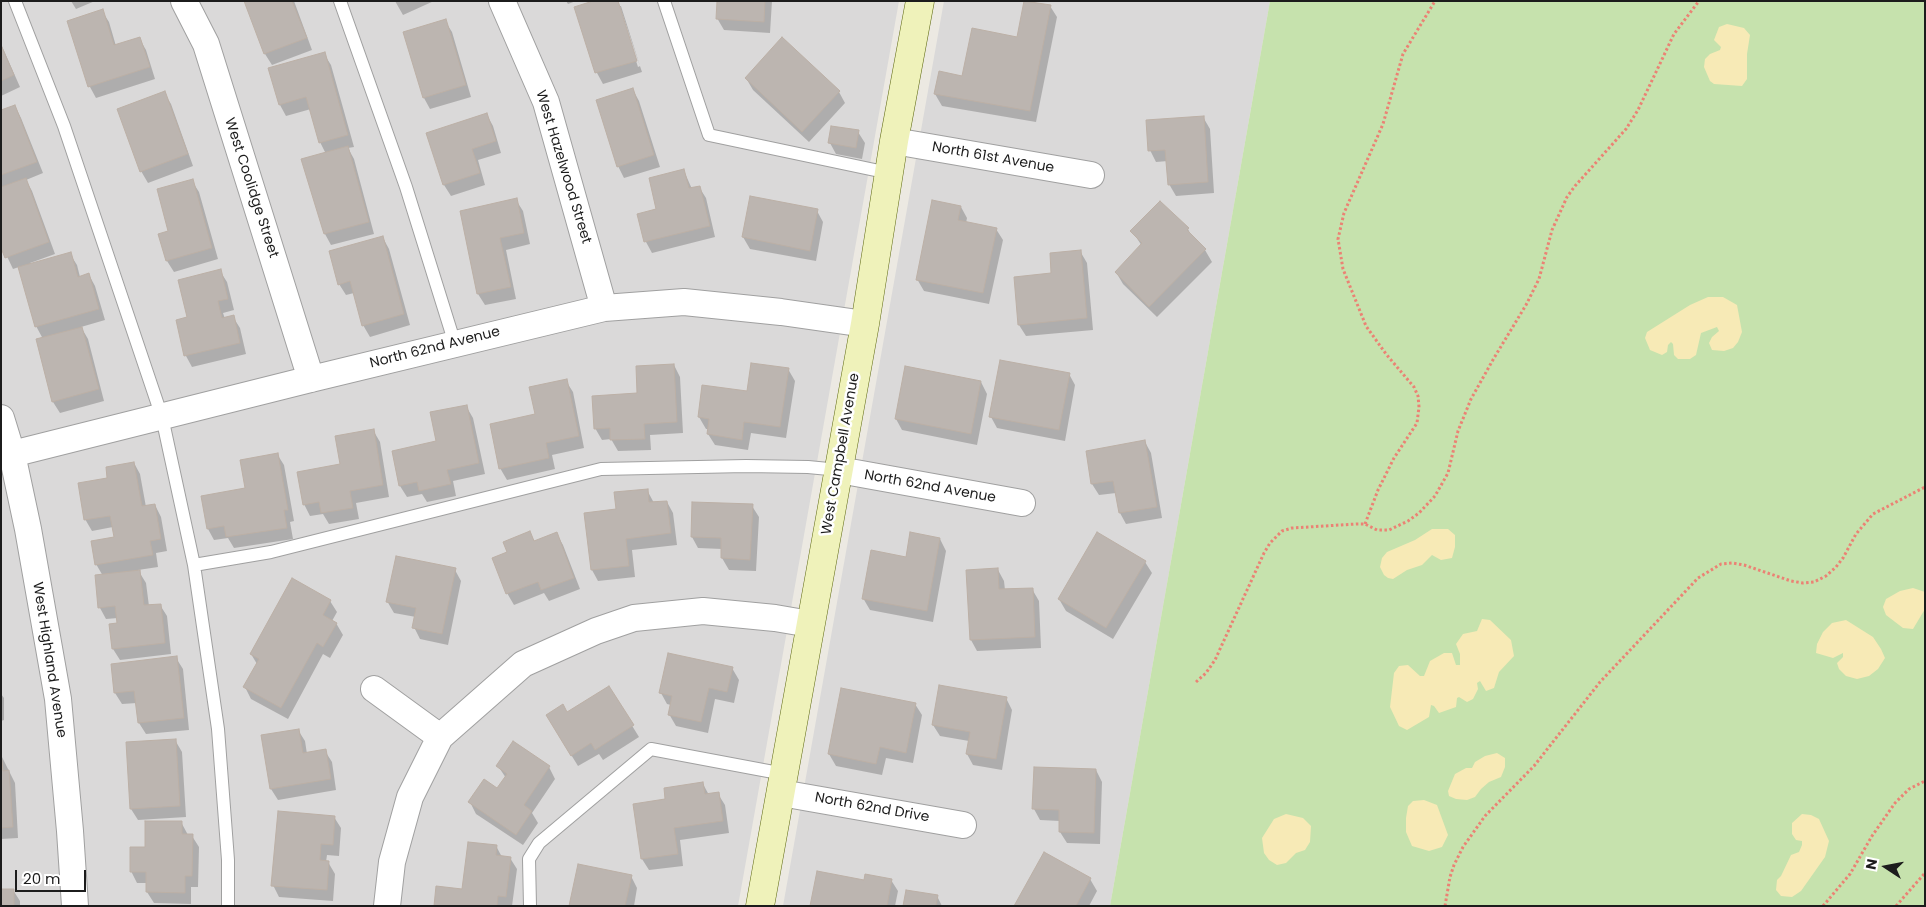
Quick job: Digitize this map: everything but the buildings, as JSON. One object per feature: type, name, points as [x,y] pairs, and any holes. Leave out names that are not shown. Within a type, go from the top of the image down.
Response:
[{"type":"street","name":"West Coolidge Street","points":[[184,1],[206,44],[312,378]]},
{"type":"street","name":"West Hazelwood Street","points":[[502,1],[546,102],[604,308]]},
{"type":"street","name":"West Campbell Avenue","points":[[760,906],[865,324],[894,141],[920,1]]},
{"type":"street","name":"North 61st Avenue","points":[[894,141],[1091,175]]},
{"type":"street","name":"North 62nd Avenue","points":[[12,454],[312,378],[604,308],[684,302],[781,312],[865,324]]},
{"type":"street","name":"West Highland Avenue","points":[[1,418],[12,454],[28,529],[58,699],[75,906]]},
{"type":"street","name":"North 62nd Avenue","points":[[838,470],[1022,503]]},
{"type":"street","points":[[387,906],[392,862],[410,797],[440,737],[524,664],[596,631],[634,618],[703,611],[775,618],[810,624]]},
{"type":"street","points":[[374,689],[440,737]]},
{"type":"street","name":"North 62nd Drive","points":[[783,783],[963,824]]},
{"type":"lane","points":[[15,1],[64,126],[162,417],[194,565],[218,729],[228,860],[228,906]]},
{"type":"lane","points":[[340,1],[355,38],[406,187],[455,344]]},
{"type":"lane","points":[[664,1],[709,134],[889,173]]},
{"type":"lane","points":[[194,565],[271,552],[601,469],[755,466],[808,467],[838,470]]},
{"type":"lane","points":[[530,906],[529,859],[539,843],[651,749],[783,783]]},
{"type":"path","points":[[1365,524],[1378,490],[1394,458],[1417,423],[1420,407],[1414,387],[1375,340],[1356,304],[1346,276],[1338,239],[1340,225],[1356,183],[1383,124],[1403,54],[1435,1]]},
{"type":"path","points":[[1196,682],[1206,673],[1215,660],[1264,553],[1282,531],[1292,528],[1365,524],[1377,530],[1389,530],[1408,521],[1419,513],[1435,496],[1448,472],[1458,431],[1472,399],[1539,279],[1552,230],[1563,204],[1575,186],[1626,129],[1638,110],[1674,34],[1699,1]]},
{"type":"path","points":[[1445,906],[1454,865],[1463,847],[1486,816],[1534,766],[1600,682],[1698,578],[1722,564],[1732,562],[1791,582],[1814,582],[1826,576],[1836,567],[1856,534],[1873,514],[1925,487]]},
{"type":"path","points":[[1822,906],[1850,874],[1872,836],[1895,803],[1909,788],[1925,781]]},
{"type":"path","points":[[1896,906],[1925,873]]},
{"type":"shaded area","points":[[1,1],[899,1],[738,906],[1,906]]},
{"type":"shaded area","points":[[944,1],[1270,1],[1110,906],[783,906]]},
{"type":"green space","points":[[1270,1],[1925,1],[1925,906],[1110,906]]},
{"type":"sand","points":[[1727,24],[1744,28],[1750,35],[1747,54],[1747,79],[1742,86],[1714,84],[1710,81],[1704,67],[1705,59],[1710,54],[1720,50],[1721,47],[1714,40],[1719,27]]},
{"type":"sand","points":[[1708,297],[1723,297],[1737,305],[1742,332],[1733,348],[1724,351],[1712,350],[1709,343],[1712,337],[1719,331],[1717,327],[1701,333],[1696,355],[1690,359],[1678,359],[1674,355],[1671,342],[1668,345],[1667,352],[1662,355],[1650,350],[1645,338],[1647,332],[1690,305]]},
{"type":"sand","points":[[1432,529],[1448,529],[1455,535],[1455,547],[1452,558],[1441,560],[1432,555],[1422,565],[1407,570],[1393,579],[1384,575],[1380,567],[1382,558],[1387,552],[1415,540]]},
{"type":"sand","points":[[1913,588],[1925,592],[1925,609],[1913,629],[1903,628],[1886,615],[1883,607],[1886,599],[1900,591]]},
{"type":"sand","points":[[1482,619],[1490,620],[1511,640],[1514,656],[1499,672],[1494,688],[1486,691],[1480,681],[1477,683],[1478,689],[1473,699],[1467,702],[1459,697],[1457,698],[1456,707],[1439,713],[1431,705],[1429,717],[1407,730],[1399,726],[1390,707],[1394,673],[1399,666],[1408,665],[1420,676],[1424,676],[1430,661],[1444,653],[1452,653],[1456,665],[1460,665],[1460,654],[1456,644],[1463,634],[1477,631]]},
{"type":"sand","points":[[1846,620],[1873,637],[1885,658],[1878,669],[1869,676],[1857,679],[1846,676],[1839,669],[1837,663],[1843,657],[1843,653],[1833,658],[1816,653],[1817,644],[1823,632],[1832,623]]},
{"type":"sand","points":[[1497,753],[1505,758],[1505,767],[1501,777],[1489,782],[1475,797],[1467,800],[1449,796],[1448,791],[1455,774],[1466,768],[1472,768],[1475,762],[1485,756]]},
{"type":"sand","points":[[1424,800],[1437,805],[1448,835],[1442,847],[1429,851],[1412,846],[1406,832],[1408,806],[1413,801]]},
{"type":"sand","points":[[1286,814],[1303,818],[1311,826],[1310,842],[1305,850],[1296,853],[1286,863],[1277,865],[1269,860],[1264,853],[1262,838],[1274,819]]},
{"type":"sand","points":[[1802,814],[1811,815],[1819,819],[1829,841],[1825,857],[1801,891],[1792,897],[1781,896],[1776,890],[1777,880],[1781,876],[1791,855],[1799,852],[1802,845],[1802,841],[1796,840],[1792,834],[1792,823]]}]
